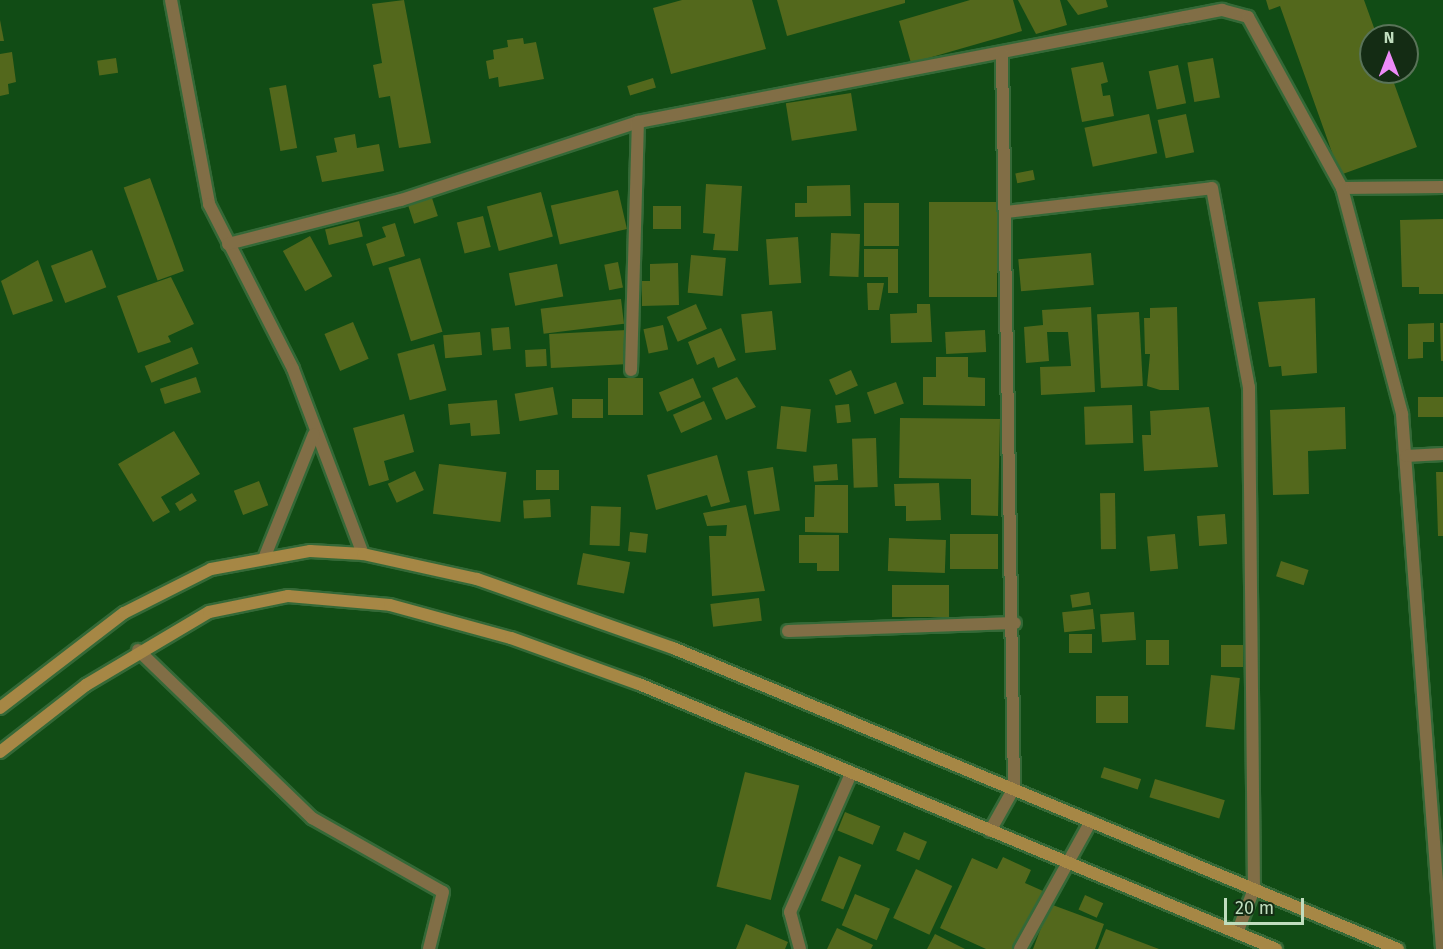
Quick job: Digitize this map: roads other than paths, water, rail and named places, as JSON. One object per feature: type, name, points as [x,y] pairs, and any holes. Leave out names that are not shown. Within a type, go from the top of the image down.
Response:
[{"type":"street","points":[[171,0],[209,204],[293,369],[314,434],[363,554]]},
{"type":"street","points":[[228,244],[401,200],[638,122],[1222,10],[1248,17],[1342,189],[1402,414],[1442,949]]},
{"type":"street","points":[[990,831],[1014,788],[1014,622],[1002,54]]},
{"type":"street","points":[[631,370],[638,122]]},
{"type":"street","points":[[1342,189],[1443,187]]},
{"type":"street","points":[[1006,212],[1212,188],[1249,387],[1254,889],[1237,933]]},
{"type":"street","points":[[265,556],[314,434]]},
{"type":"street","points":[[1406,456],[1443,454]]},
{"type":"street","points":[[0,708],[134,607],[211,569],[265,556],[363,554],[477,579],[561,606],[1014,788],[1398,949]]},
{"type":"street","points":[[0,752],[138,651],[209,612],[246,602],[288,596],[390,605],[512,638],[639,684],[1276,949]]},
{"type":"street","points":[[788,631],[1014,622]]},
{"type":"street","points":[[138,651],[312,818],[443,892],[429,949]]},
{"type":"street","points":[[800,949],[790,912],[851,774]]},
{"type":"street","points":[[1020,949],[1091,821]]}]
